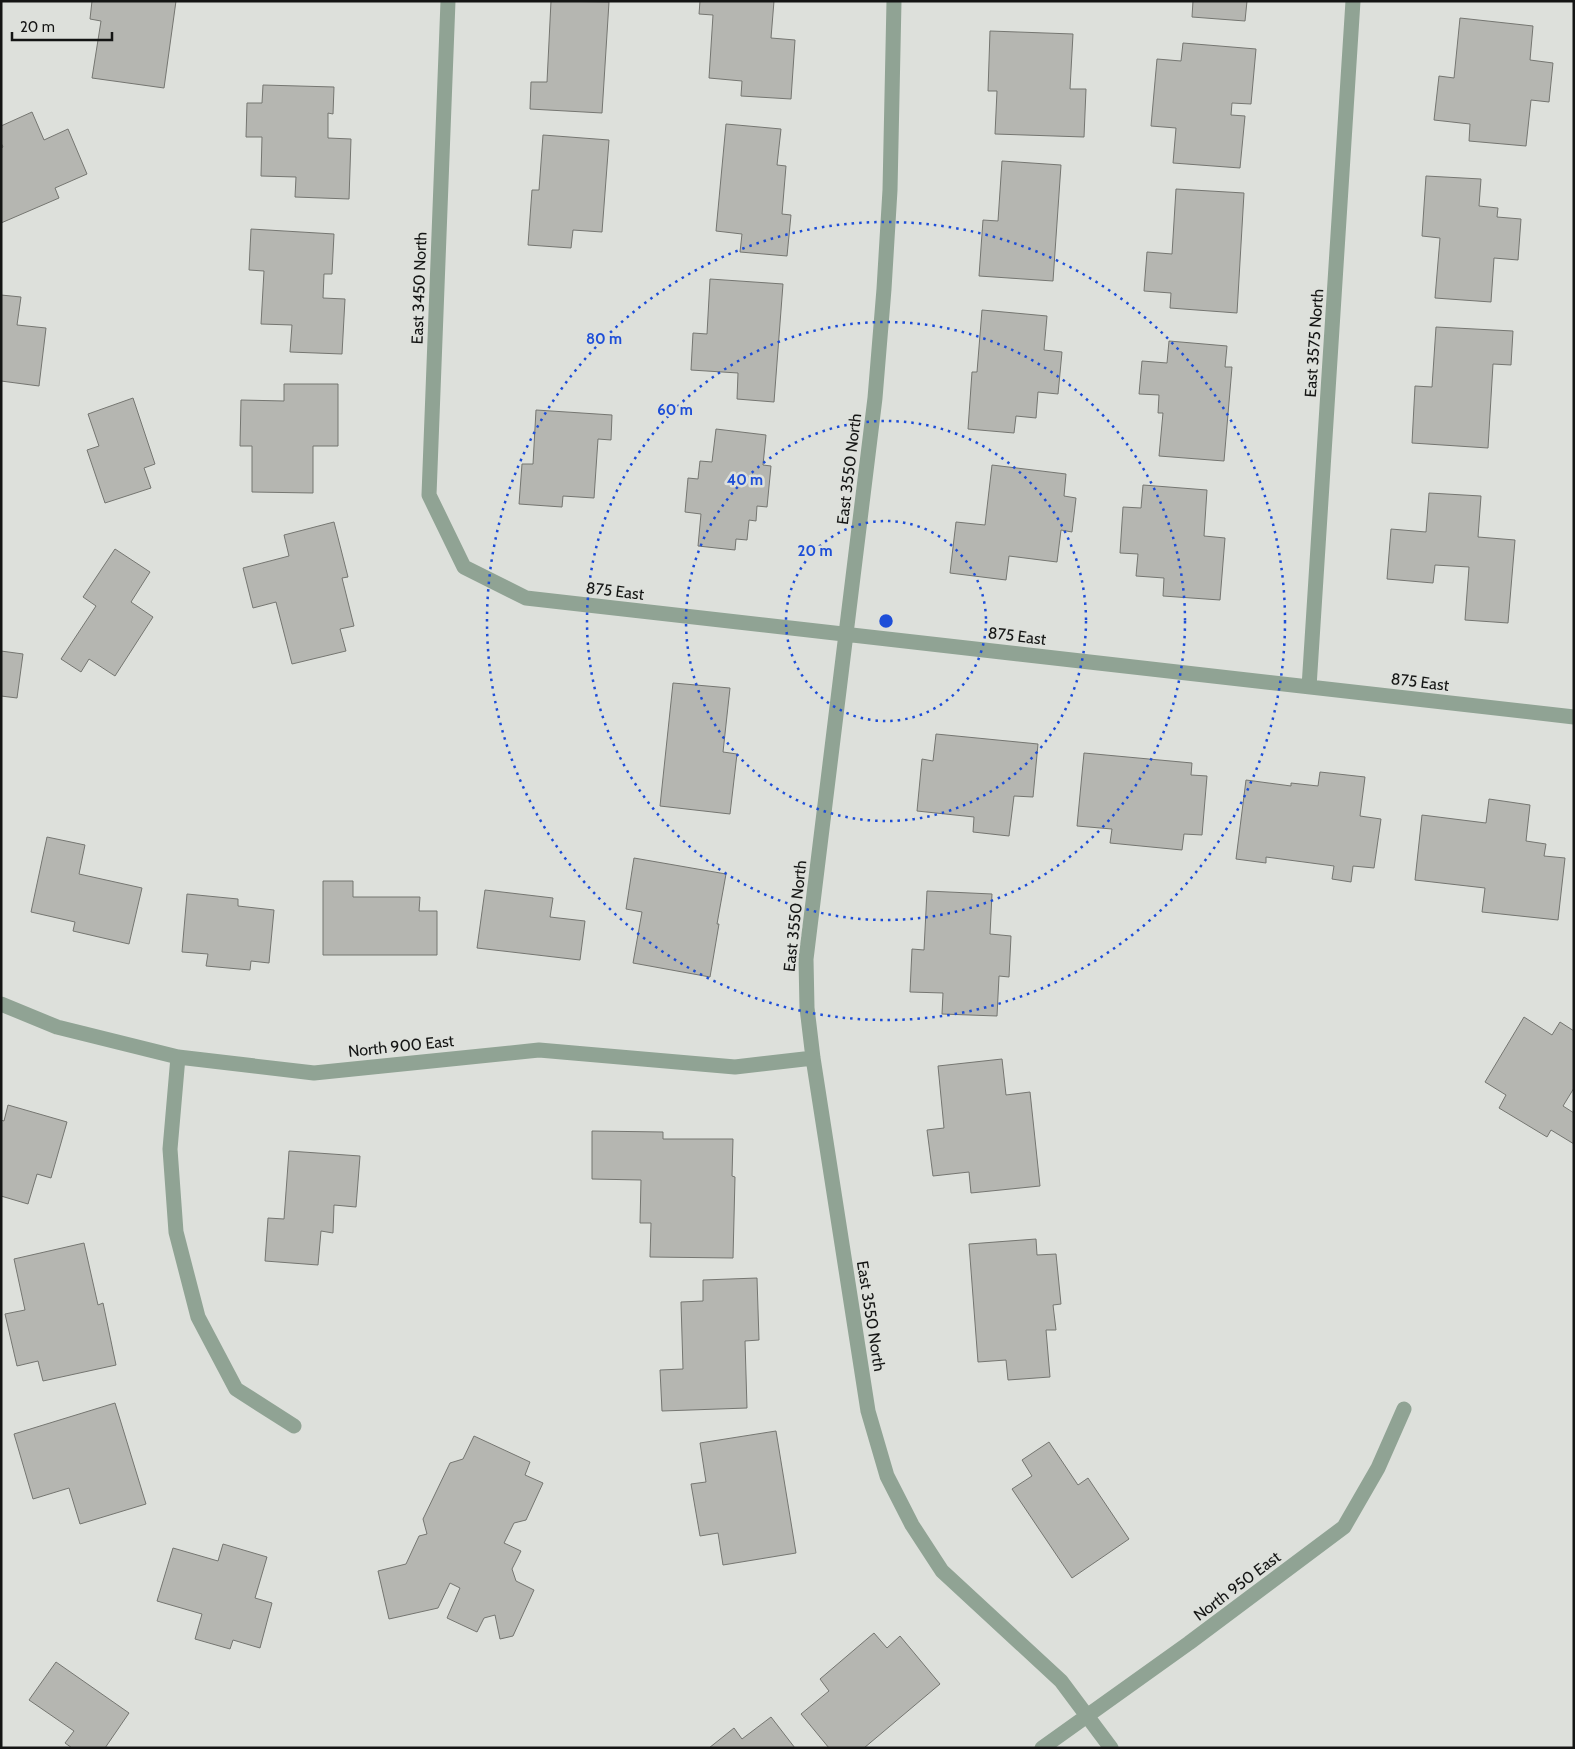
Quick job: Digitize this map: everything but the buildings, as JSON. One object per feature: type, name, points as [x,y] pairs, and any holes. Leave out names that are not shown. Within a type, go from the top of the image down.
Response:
[{"type":"street","name":"East 3450 North","points":[[448,1],[429,495],[464,567]]},
{"type":"street","name":"East 3550 North","points":[[894,1],[890,190],[875,398],[806,958],[807,1008],[813,1058],[868,1411],[887,1476],[912,1525],[942,1571],[1061,1681],[1111,1748]]},
{"type":"street","name":"East 3575 North","points":[[1309,687],[1352,1]]},
{"type":"street","name":"875 East","points":[[464,567],[526,598],[1574,717]]},
{"type":"street","name":"North 900 East","points":[[1,1004],[57,1027],[178,1057],[314,1073],[539,1050],[734,1066],[813,1058]]},
{"type":"street","points":[[178,1057],[170,1149],[175,1223],[198,1317],[236,1389],[294,1426]]},
{"type":"street","name":"North 950 East","points":[[1042,1748],[1189,1643],[1344,1528],[1378,1468],[1404,1409]]}]
